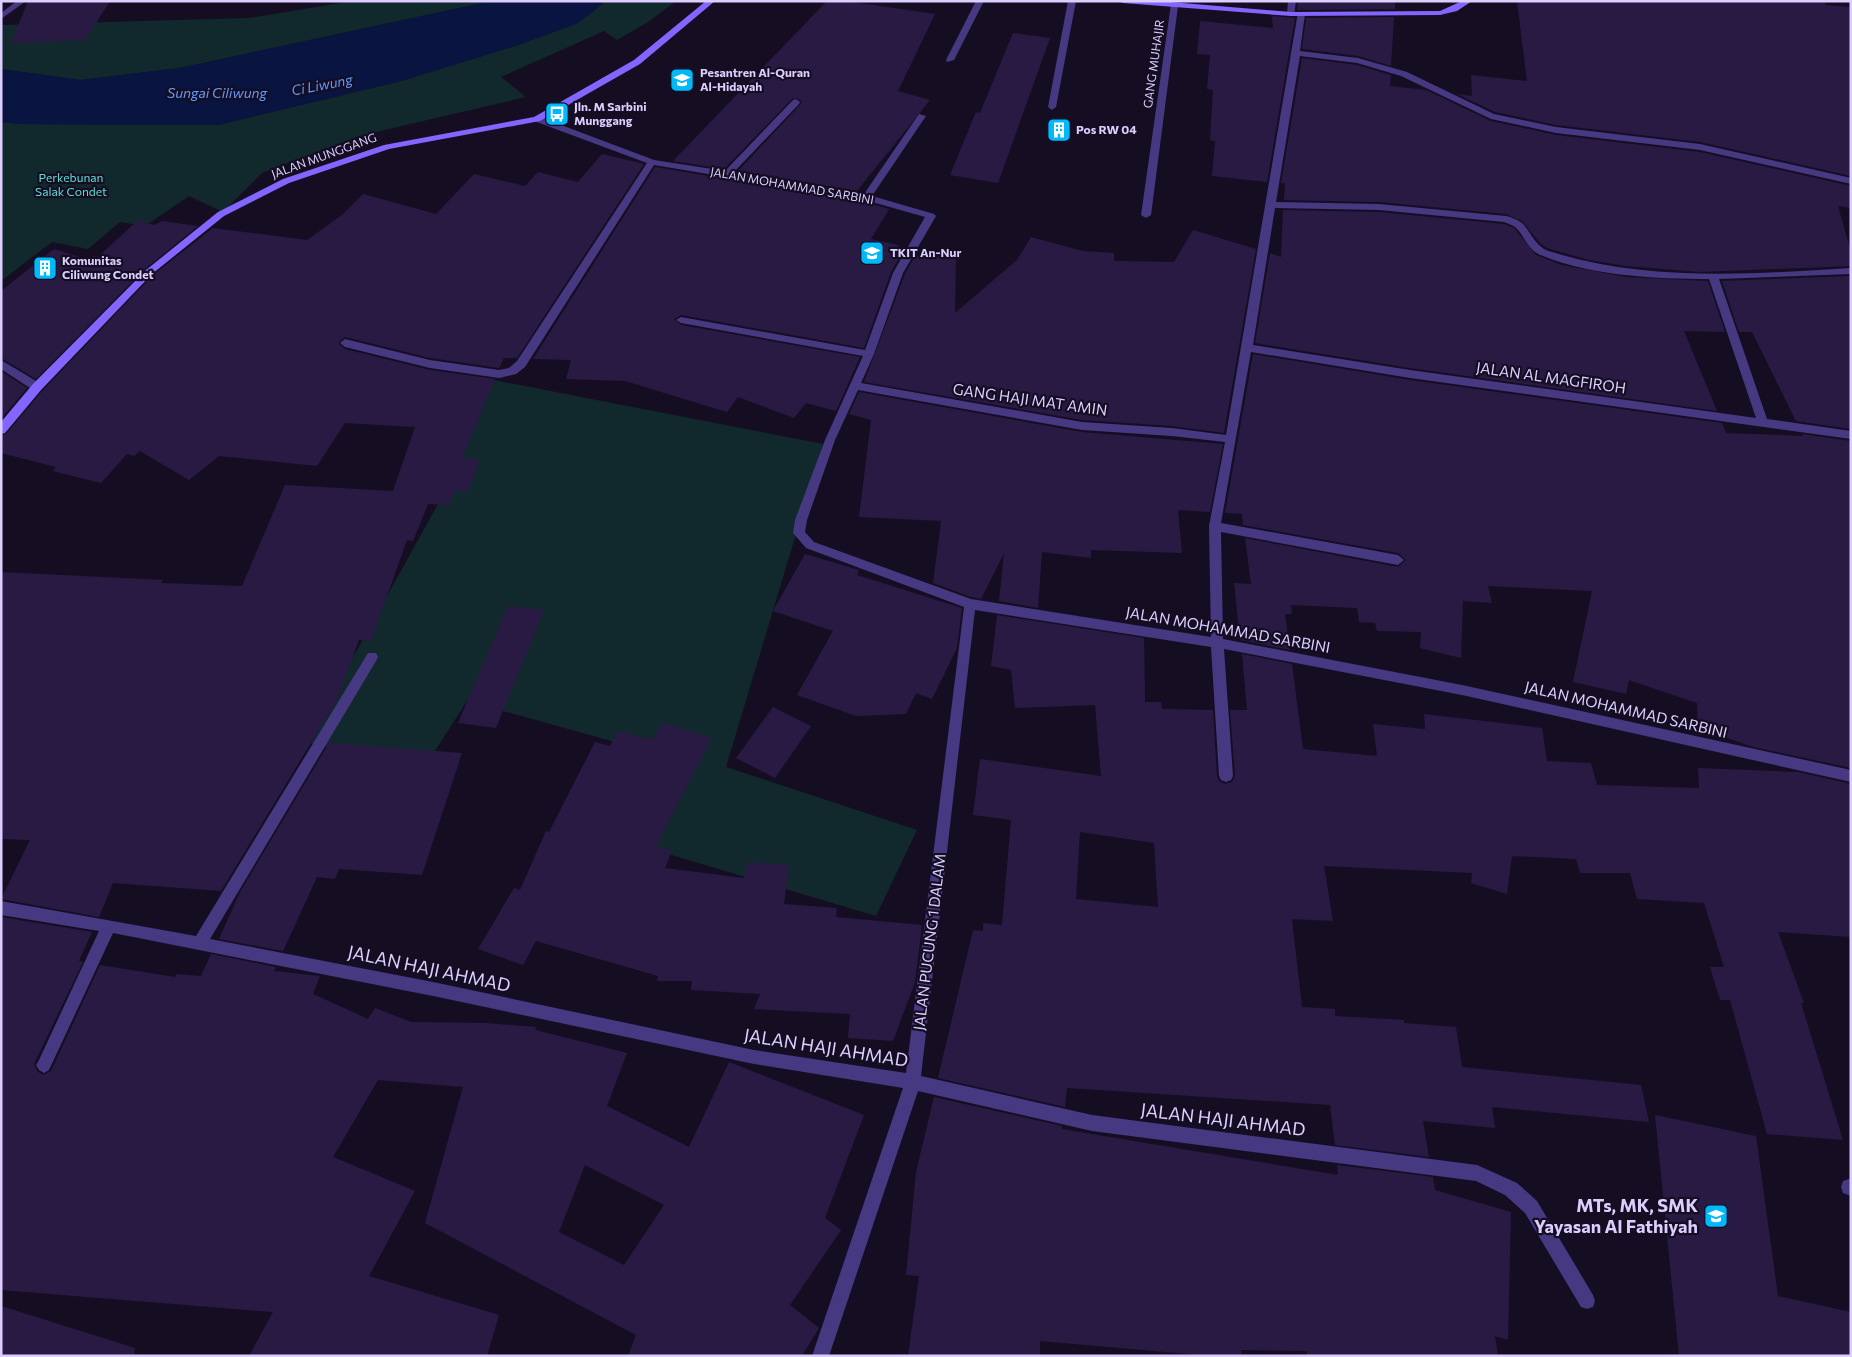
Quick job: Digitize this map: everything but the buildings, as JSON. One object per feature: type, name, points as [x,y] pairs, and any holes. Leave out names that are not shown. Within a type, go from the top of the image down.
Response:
[{"type":"street","points":[[1,17],[22,1]]},
{"type":"street","name":"JALAN MUNGGANG","points":[[1,430],[37,387],[149,272],[221,214],[286,181],[387,147],[537,119],[637,62],[711,1]]},
{"type":"street","points":[[950,60],[980,1]]},
{"type":"street","points":[[1052,107],[1072,1]]},
{"type":"street","points":[[1122,1],[1291,14],[1440,13],[1454,9],[1468,1]]},
{"type":"street","points":[[1291,14],[1292,1]]},
{"type":"street","name":"GANG MUHAJIR","points":[[1146,214],[1174,6]]},
{"type":"street","points":[[1226,776],[1217,642],[1215,526],[1296,53],[1300,14]]},
{"type":"street","points":[[1296,53],[1358,61],[1404,74],[1491,116],[1556,130],[1700,148],[1851,180]]},
{"type":"street","points":[[726,175],[796,102]]},
{"type":"street","points":[[866,197],[922,116]]},
{"type":"street","name":"JALAN MOHAMMAD SARBINI","points":[[537,119],[652,162],[866,197],[931,216],[898,273],[856,386],[830,440],[801,520],[799,534],[810,545],[970,604],[1217,642],[1462,690],[1851,776]]},
{"type":"street","points":[[345,343],[430,364],[499,374],[512,371],[521,364],[652,162]]},
{"type":"street","points":[[1270,205],[1379,207],[1506,219],[1519,224],[1526,237],[1536,249],[1558,258],[1616,269],[1713,277],[1851,272]]},
{"type":"street","points":[[1713,277],[1763,422]]},
{"type":"street","points":[[681,320],[869,354]]},
{"type":"street","name":"JALAN AL MAGFIROH","points":[[1247,348],[1410,374],[1851,435]]},
{"type":"street","points":[[1,364],[37,387]]},
{"type":"street","name":"GANG HAJI MAT AMIN","points":[[856,386],[978,410],[1082,426],[1172,432],[1230,439]]},
{"type":"street","points":[[1215,526],[1398,560]]},
{"type":"street","name":"JALAN PUCUNG 1 DALAM","points":[[820,1356],[913,1082],[970,604]]},
{"type":"street","points":[[200,943],[372,657]]},
{"type":"street","name":"JALAN HAJI AHMAD","points":[[1,908],[200,943],[442,991],[754,1057],[913,1082],[1092,1123],[1477,1173],[1511,1189],[1531,1207],[1586,1300]]},
{"type":"street","points":[[44,1065],[109,926]]},
{"type":"green space","points":[[353,1],[492,1],[180,68],[80,80],[1,69],[1,25],[250,18]]},
{"type":"green space","name":"Perkebunan Salak Condet","points":[[606,1],[676,1],[648,22],[617,40],[604,31],[501,77],[526,97],[359,136],[262,173],[223,212],[189,196],[145,226],[120,222],[88,249],[52,242],[1,281],[1,122],[20,124],[218,125],[401,81],[518,45],[578,23]]},
{"type":"green space","points":[[483,378],[823,444],[726,767],[917,830],[876,916],[648,848],[644,750],[467,701],[422,771],[306,742],[458,468]]},
{"type":"water","name":"Sungai Ciliwung","points":[[492,1],[606,1],[578,23],[518,45],[401,81],[218,125],[20,124],[1,122],[1,69],[80,80],[180,68]]},
{"type":"place","name":"Pesantren Al-Quran Al-Hidayah","points":[[682,80]]},
{"type":"place","name":"Jln. M Sarbini Munggang","points":[[557,114]]},
{"type":"place","name":"Pos RW 04","points":[[1059,130]]},
{"type":"place","name":"TKIT An-Nur","points":[[872,253]]},
{"type":"place","name":"Komunitas Ciliwung Condet","points":[[45,268]]},
{"type":"place","name":"MTs, MK, SMK Yayasan Al Fathiyah","points":[[1716,1216]]},
{"type":"water label","name":"Ci Liwung","points":[[322,85]]}]
